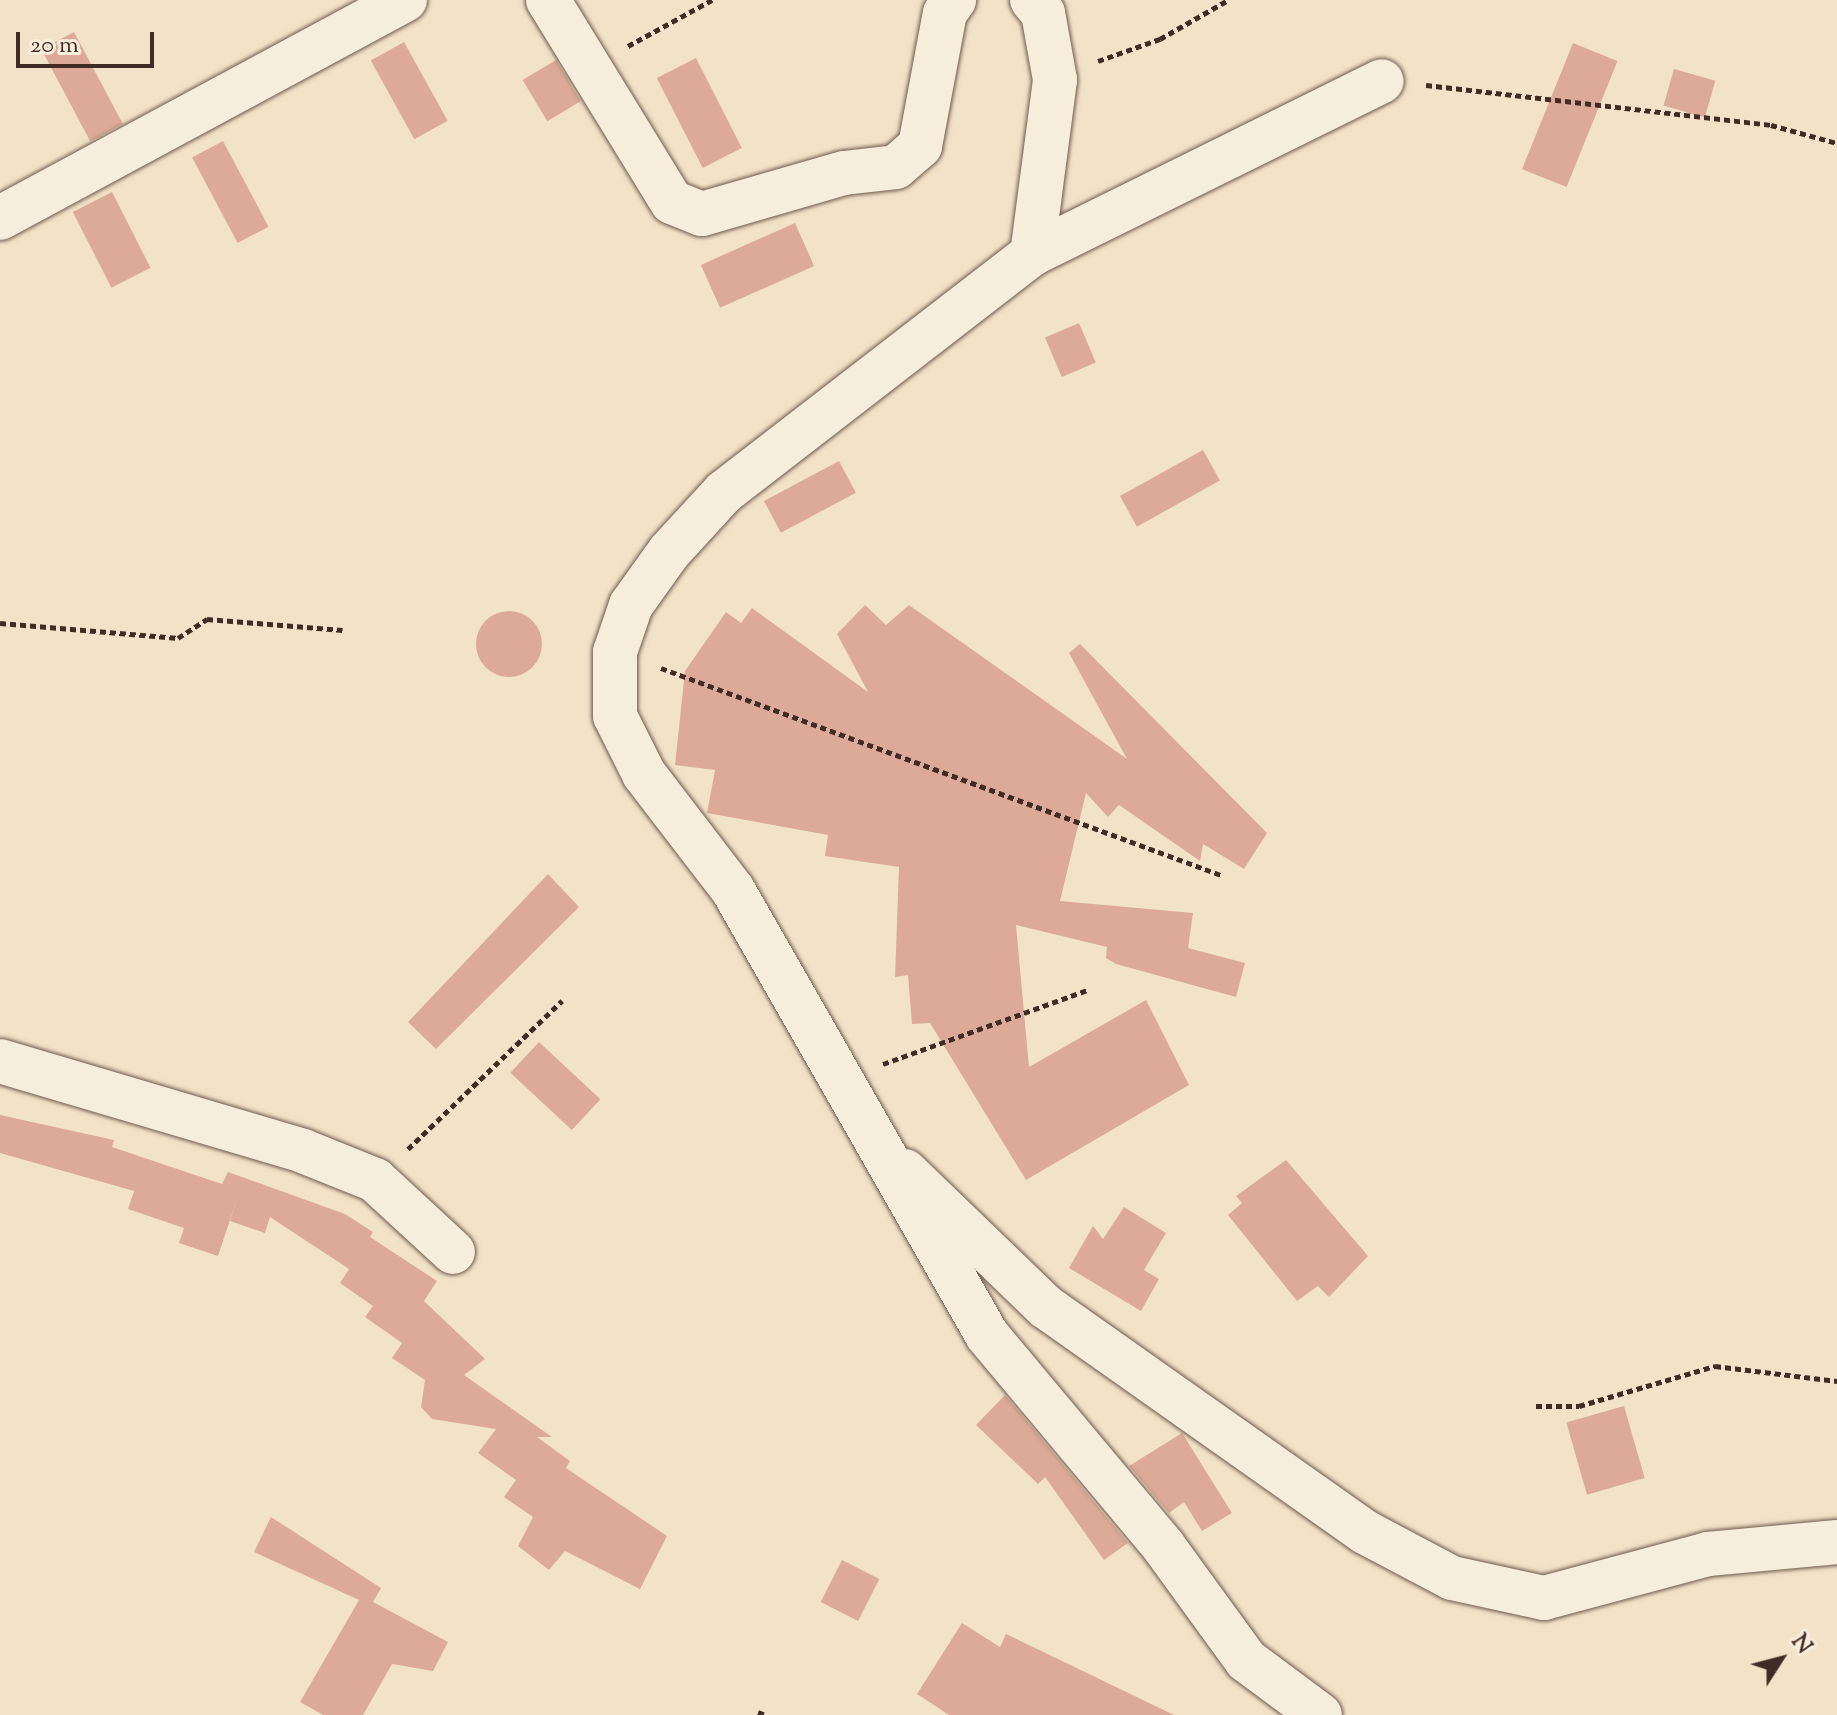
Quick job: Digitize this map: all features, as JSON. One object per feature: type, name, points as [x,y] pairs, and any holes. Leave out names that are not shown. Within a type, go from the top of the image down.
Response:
[{"type":"street","points":[[0,218],[405,0]]},
{"type":"street","points":[[548,0],[585,69],[672,202],[702,214],[737,209],[844,173],[896,167],[920,146],[945,13],[954,0]]},
{"type":"street","points":[[1032,0],[1043,13],[1053,69],[1032,254]]},
{"type":"street","points":[[1320,1715],[1246,1660],[1164,1547],[987,1335],[927,1240],[885,1153],[733,890],[644,774],[615,716],[615,652],[631,605],[724,492],[1032,254],[1382,81]]},
{"type":"street","points":[[0,1061],[303,1151],[375,1180],[453,1252]]},
{"type":"street","points":[[885,1153],[1046,1307],[1365,1532],[1452,1578],[1544,1598],[1708,1554],[1837,1542]]},
{"type":"path","points":[[585,69],[712,0]]},
{"type":"path","points":[[1053,69],[1115,58],[1228,0]]},
{"type":"path","points":[[1382,81],[1771,125],[1837,143]]},
{"type":"path","points":[[0,623],[178,638],[207,619],[343,630]]},
{"type":"path","points":[[615,652],[1221,875]]},
{"type":"path","points":[[841,1080],[1087,990]]},
{"type":"path","points":[[375,1180],[562,1001]]},
{"type":"path","points":[[1536,1406],[1579,1406],[1715,1366],[1837,1381]]},
{"type":"path","points":[[758,1712],[765,1715]]},
{"type":"building","points":[[74,32],[123,124],[90,141],[41,49]]},
{"type":"building","points":[[404,42],[448,121],[414,139],[371,60]]},
{"type":"building","points":[[1573,43],[1618,61],[1567,187],[1522,169]]},
{"type":"building","points":[[696,58],[742,148],[703,168],[657,78]]},
{"type":"building","points":[[556,60],[581,101],[547,121],[523,80]]},
{"type":"building","points":[[1674,69],[1715,81],[1705,117],[1664,106]]},
{"type":"building","points":[[223,141],[269,227],[238,243],[192,157]]},
{"type":"building","points":[[112,192],[151,268],[111,288],[73,212]]},
{"type":"building","points":[[795,223],[814,266],[720,308],[701,265]]},
{"type":"building","points":[[1079,323],[1096,363],[1062,377],[1045,337]]},
{"type":"building","points":[[1203,450],[1220,481],[1137,527],[1120,496]]},
{"type":"building","points":[[839,461],[856,493],[781,533],[764,501]]},
{"type":"building","points":[[865,605],[886,625],[909,605],[1127,759],[1069,653],[1080,644],[1267,833],[1244,869],[1203,844],[1200,861],[1119,805],[1108,817],[1086,793],[1060,901],[1193,913],[1188,948],[1245,963],[1236,997],[1116,964],[1106,958],[1107,947],[1016,925],[1029,1067],[1146,1000],[1189,1085],[1026,1180],[930,1023],[912,1024],[908,975],[895,977],[899,867],[825,856],[828,835],[707,813],[715,770],[675,765],[685,671],[726,612],[741,623],[752,608],[868,692],[837,634]]},
{"type":"building","points":[[509,611],[522,614],[532,621],[539,631],[542,644],[539,657],[532,667],[522,674],[509,677],[496,674],[486,667],[479,657],[476,644],[479,631],[486,621],[496,614]]},
{"type":"building","points":[[548,874],[579,907],[436,1049],[408,1022]]},
{"type":"building","points":[[539,1042],[600,1099],[572,1130],[510,1073]]},
{"type":"building","points":[[0,1115],[114,1140],[112,1147],[222,1184],[228,1172],[345,1214],[373,1232],[370,1237],[437,1281],[424,1301],[485,1359],[464,1375],[552,1437],[537,1437],[570,1461],[566,1468],[667,1536],[640,1589],[565,1551],[549,1570],[518,1546],[533,1517],[504,1497],[516,1480],[478,1453],[496,1429],[432,1419],[421,1407],[425,1380],[392,1358],[402,1343],[365,1317],[373,1306],[340,1283],[349,1269],[270,1217],[265,1233],[230,1221],[238,1196],[218,1256],[179,1243],[184,1228],[128,1209],[134,1191],[0,1153]]},
{"type":"building","points":[[1286,1160],[1368,1256],[1329,1297],[1318,1286],[1297,1301],[1228,1215],[1242,1203],[1236,1196]]},
{"type":"building","points":[[1124,1207],[1166,1233],[1144,1270],[1159,1279],[1141,1311],[1069,1268],[1093,1226],[1103,1239]]},
{"type":"building","points":[[1005,1395],[1128,1543],[1104,1560],[1045,1477],[1038,1484],[976,1425]]},
{"type":"building","points":[[1624,1406],[1645,1478],[1587,1495],[1566,1423]]},
{"type":"building","points":[[1182,1433],[1232,1513],[1202,1531],[1184,1502],[1169,1513],[1129,1466]]},
{"type":"building","points":[[271,1517],[381,1588],[373,1602],[448,1642],[433,1671],[392,1664],[363,1715],[323,1715],[300,1702],[359,1600],[254,1552]]},
{"type":"building","points":[[842,1560],[879,1579],[858,1621],[821,1602]]},
{"type":"building","points":[[962,1623],[1000,1647],[1006,1634],[1174,1715],[949,1715],[917,1694]]}]
